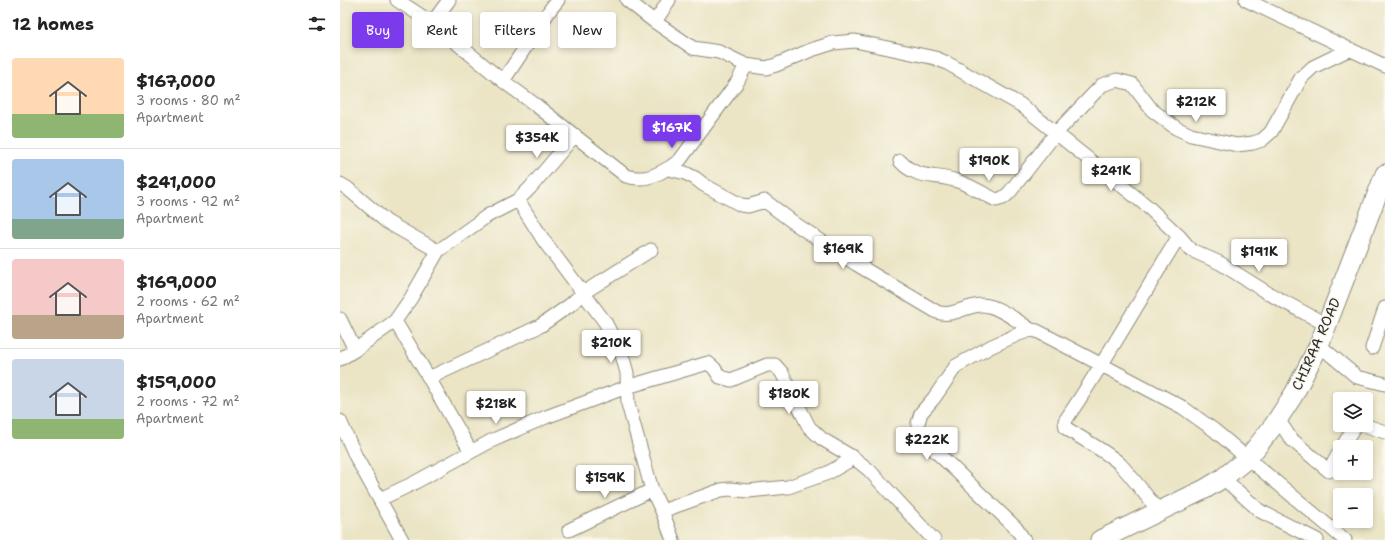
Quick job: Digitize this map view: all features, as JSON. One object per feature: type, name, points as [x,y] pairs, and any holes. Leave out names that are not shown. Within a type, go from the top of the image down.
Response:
[{"type":"highway","name":"CHIRAA ROAD","points":[[1100,540],[1205,489],[1223,478],[1248,458],[1278,419],[1294,394],[1318,345],[1380,201],[1385,174]]},
{"type":"street","points":[[397,0],[415,12]]},
{"type":"street","points":[[440,12],[449,0]]},
{"type":"street","points":[[503,81],[558,0]]},
{"type":"street","points":[[627,0],[655,22],[693,48],[719,52],[746,65],[766,68],[833,43],[855,41],[936,58],[947,63],[1021,105],[1147,206],[1179,236],[1191,250],[1220,263],[1266,292],[1327,325]]},
{"type":"street","points":[[655,22],[669,0]]},
{"type":"street","points":[[1246,0],[1385,66]]},
{"type":"street","points":[[463,48],[626,176],[640,178],[669,169],[680,160],[738,81],[746,65]]},
{"type":"street","points":[[900,161],[910,170],[924,176],[954,180],[996,200],[1003,198],[1009,193],[1056,134],[1102,85],[1117,80],[1132,84],[1152,110],[1176,128],[1191,135],[1237,145],[1253,143],[1262,140],[1271,132],[1301,78],[1313,67],[1350,49]]},
{"type":"street","points":[[340,359],[355,350],[394,321],[411,298],[438,251],[487,216],[518,200],[575,135]]},
{"type":"street","points":[[669,169],[685,173],[741,205],[748,206],[765,201],[797,225],[856,264],[937,312],[950,314],[975,306],[984,305],[1005,312],[1031,330],[1037,331],[1102,364],[1182,407],[1214,430],[1345,540]]},
{"type":"street","points":[[340,184],[347,188],[386,222],[438,251]]},
{"type":"street","points":[[518,200],[544,241],[605,322],[622,355],[627,373],[628,404],[652,490],[662,511],[672,540]]},
{"type":"street","points":[[1159,511],[1119,464],[1108,455],[1066,428],[1065,420],[1102,364],[1179,236]]},
{"type":"street","points":[[430,378],[540,326],[570,305],[584,293],[651,250]]},
{"type":"street","points":[[1372,348],[1385,308]]},
{"type":"street","points":[[340,319],[355,350]]},
{"type":"street","points":[[394,321],[430,378],[471,452]]},
{"type":"street","points":[[1024,540],[1016,528],[927,443],[918,430],[918,423],[921,413],[934,398],[956,366],[992,346],[1031,330]]},
{"type":"street","points":[[1318,345],[1357,377],[1385,384]]},
{"type":"street","points":[[380,499],[412,484],[491,441],[546,417],[627,387],[708,363],[714,368],[720,377],[731,380],[767,365],[775,365],[782,373],[809,427],[822,439],[854,458],[869,470],[934,540]]},
{"type":"street","points":[[1278,419],[1291,439],[1329,471],[1333,464]]},
{"type":"street","points":[[340,421],[356,457],[380,499],[397,538]]},
{"type":"street","points":[[1373,428],[1385,432]]},
{"type":"street","points":[[662,511],[721,490],[730,489],[748,491],[788,488],[828,473],[854,458]]},
{"type":"street","points":[[1223,478],[1260,511],[1317,540]]},
{"type":"street","points":[[569,530],[652,490]]}]
